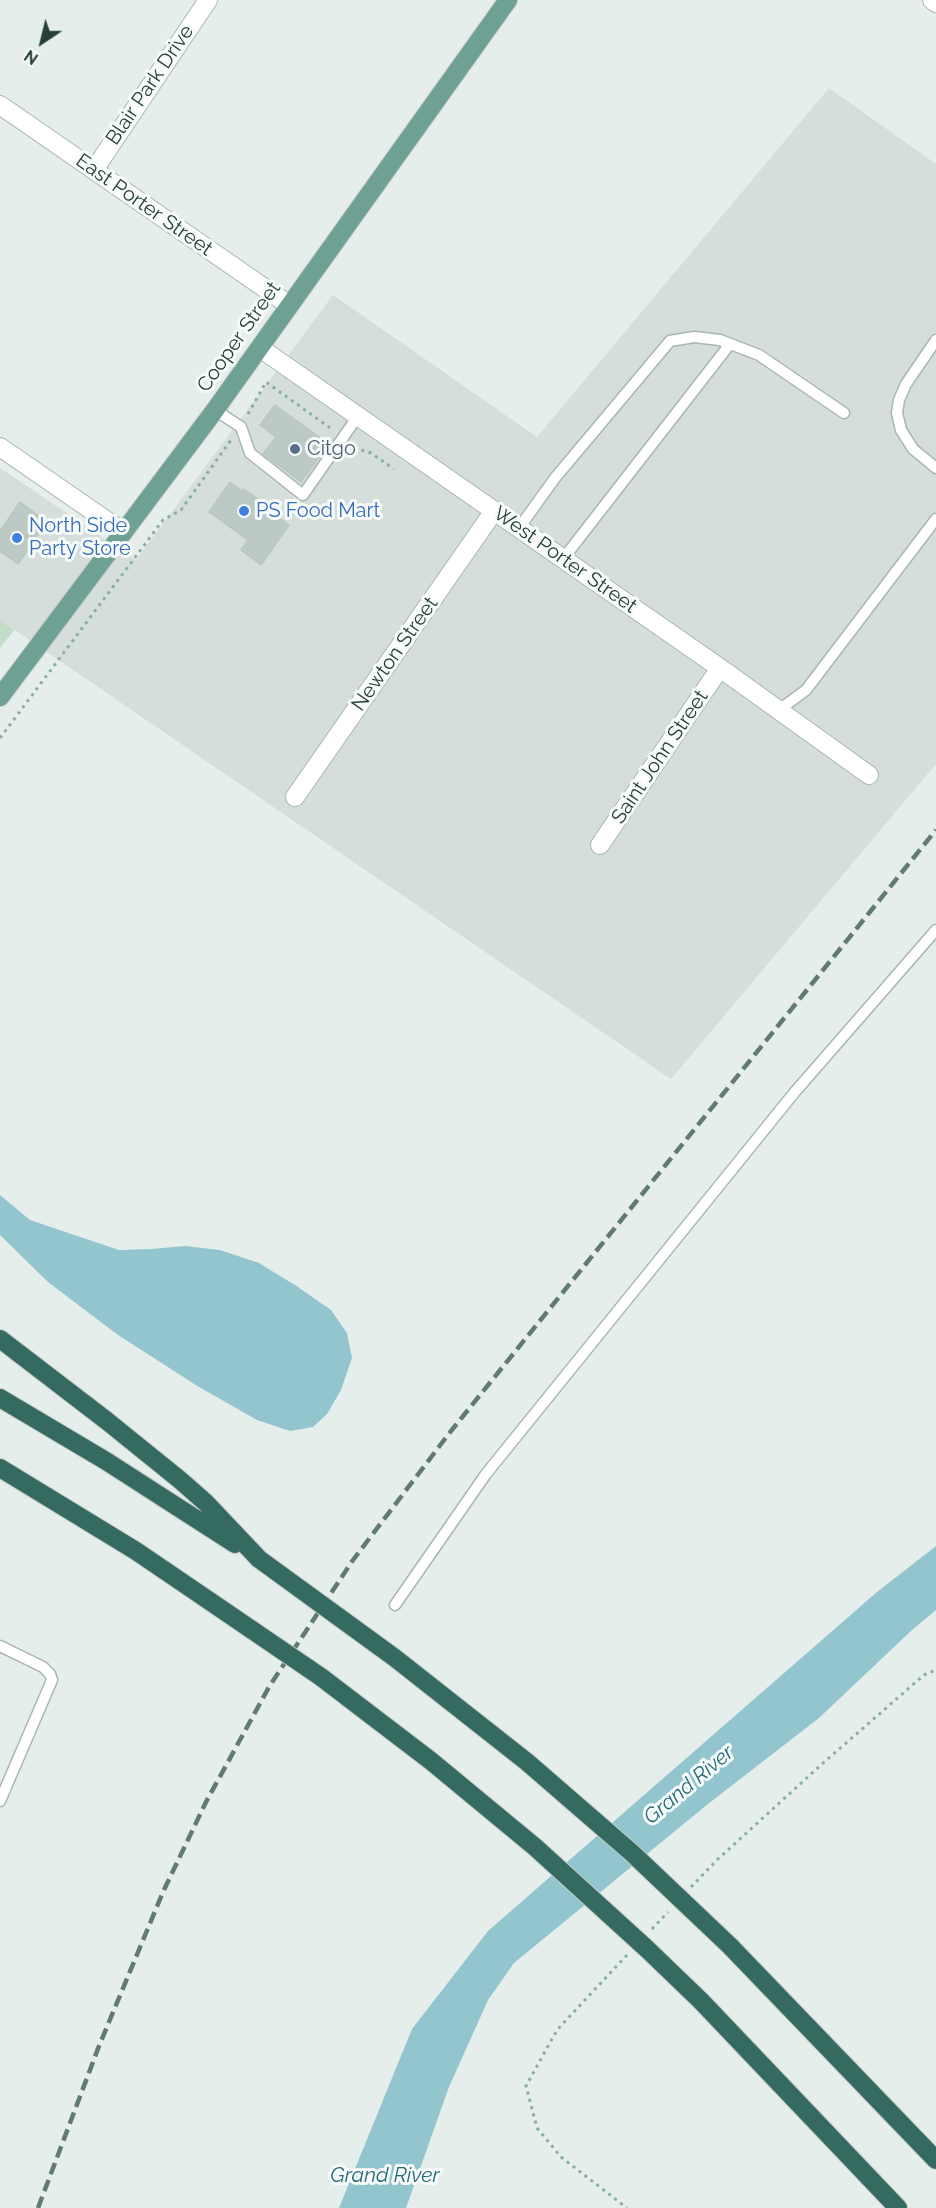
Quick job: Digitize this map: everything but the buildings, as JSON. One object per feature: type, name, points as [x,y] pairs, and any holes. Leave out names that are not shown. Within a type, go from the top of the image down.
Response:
[{"type":"highway","points":[[0,1339],[180,1480],[259,1559]]},
{"type":"highway","points":[[0,1398],[259,1559],[395,1658],[527,1762],[632,1853],[730,1946],[936,2160]]},
{"type":"highway","points":[[0,1468],[136,1551],[321,1677],[431,1761],[534,1847],[701,2001],[898,2208]]},
{"type":"main road","name":"Cooper Street","points":[[0,697],[215,410],[508,0]]},
{"type":"street","name":"Blair Park Drive","points":[[94,170],[208,0]]},
{"type":"street","points":[[932,0],[936,3]]},
{"type":"street","name":"East Porter Street","points":[[0,105],[289,305]]},
{"type":"street","name":"West Porter Street","points":[[260,348],[720,668],[869,775]]},
{"type":"street","points":[[0,447],[123,532]]},
{"type":"street","name":"Newton Street","points":[[295,796],[494,511]]},
{"type":"street","name":"Saint John Street","points":[[600,845],[720,668]]},
{"type":"lane","points":[[519,528],[555,478],[670,341],[694,338],[720,340],[759,354],[844,413]]},
{"type":"lane","points":[[936,339],[906,384],[897,413],[901,429],[913,449],[936,468]]},
{"type":"lane","points":[[563,559],[730,344]]},
{"type":"lane","points":[[215,410],[240,427],[250,453],[303,495],[358,416]]},
{"type":"lane","points":[[779,710],[806,690],[936,519]]},
{"type":"lane","points":[[395,1605],[486,1474],[795,1093],[936,930]]},
{"type":"lane","points":[[0,1646],[44,1667],[52,1680],[0,1801]]},
{"type":"path","points":[[0,738],[163,520],[181,510],[240,427],[266,382],[361,450],[371,453],[394,469]]},
{"type":"shaded area","points":[[829,88],[936,164],[936,764],[671,1079],[0,620],[0,468],[136,560],[333,295],[537,437]]},
{"type":"green space","points":[[0,620],[14,630],[0,648]]},
{"type":"water","points":[[0,1195],[30,1220],[119,1250],[185,1246],[220,1250],[259,1263],[298,1287],[331,1310],[347,1333],[352,1358],[341,1390],[327,1414],[313,1427],[290,1431],[257,1420],[199,1387],[118,1335],[48,1282],[0,1235]]},
{"type":"water","name":"Grand River","points":[[936,1546],[936,1610],[819,1718],[708,1804],[514,1963],[488,2000],[449,2087],[406,2208],[339,2208],[412,2029],[488,1931],[877,1592]]},
{"type":"railway","points":[[38,2208],[99,2046],[163,1892],[206,1802],[269,1687],[353,1560],[451,1431],[936,830]]},
{"type":"place","name":"Citgo","points":[[295,449]]},
{"type":"place","name":"PS Food Mart","points":[[244,511]]},
{"type":"place","name":"North Side Party Store","points":[[17,538]]}]
